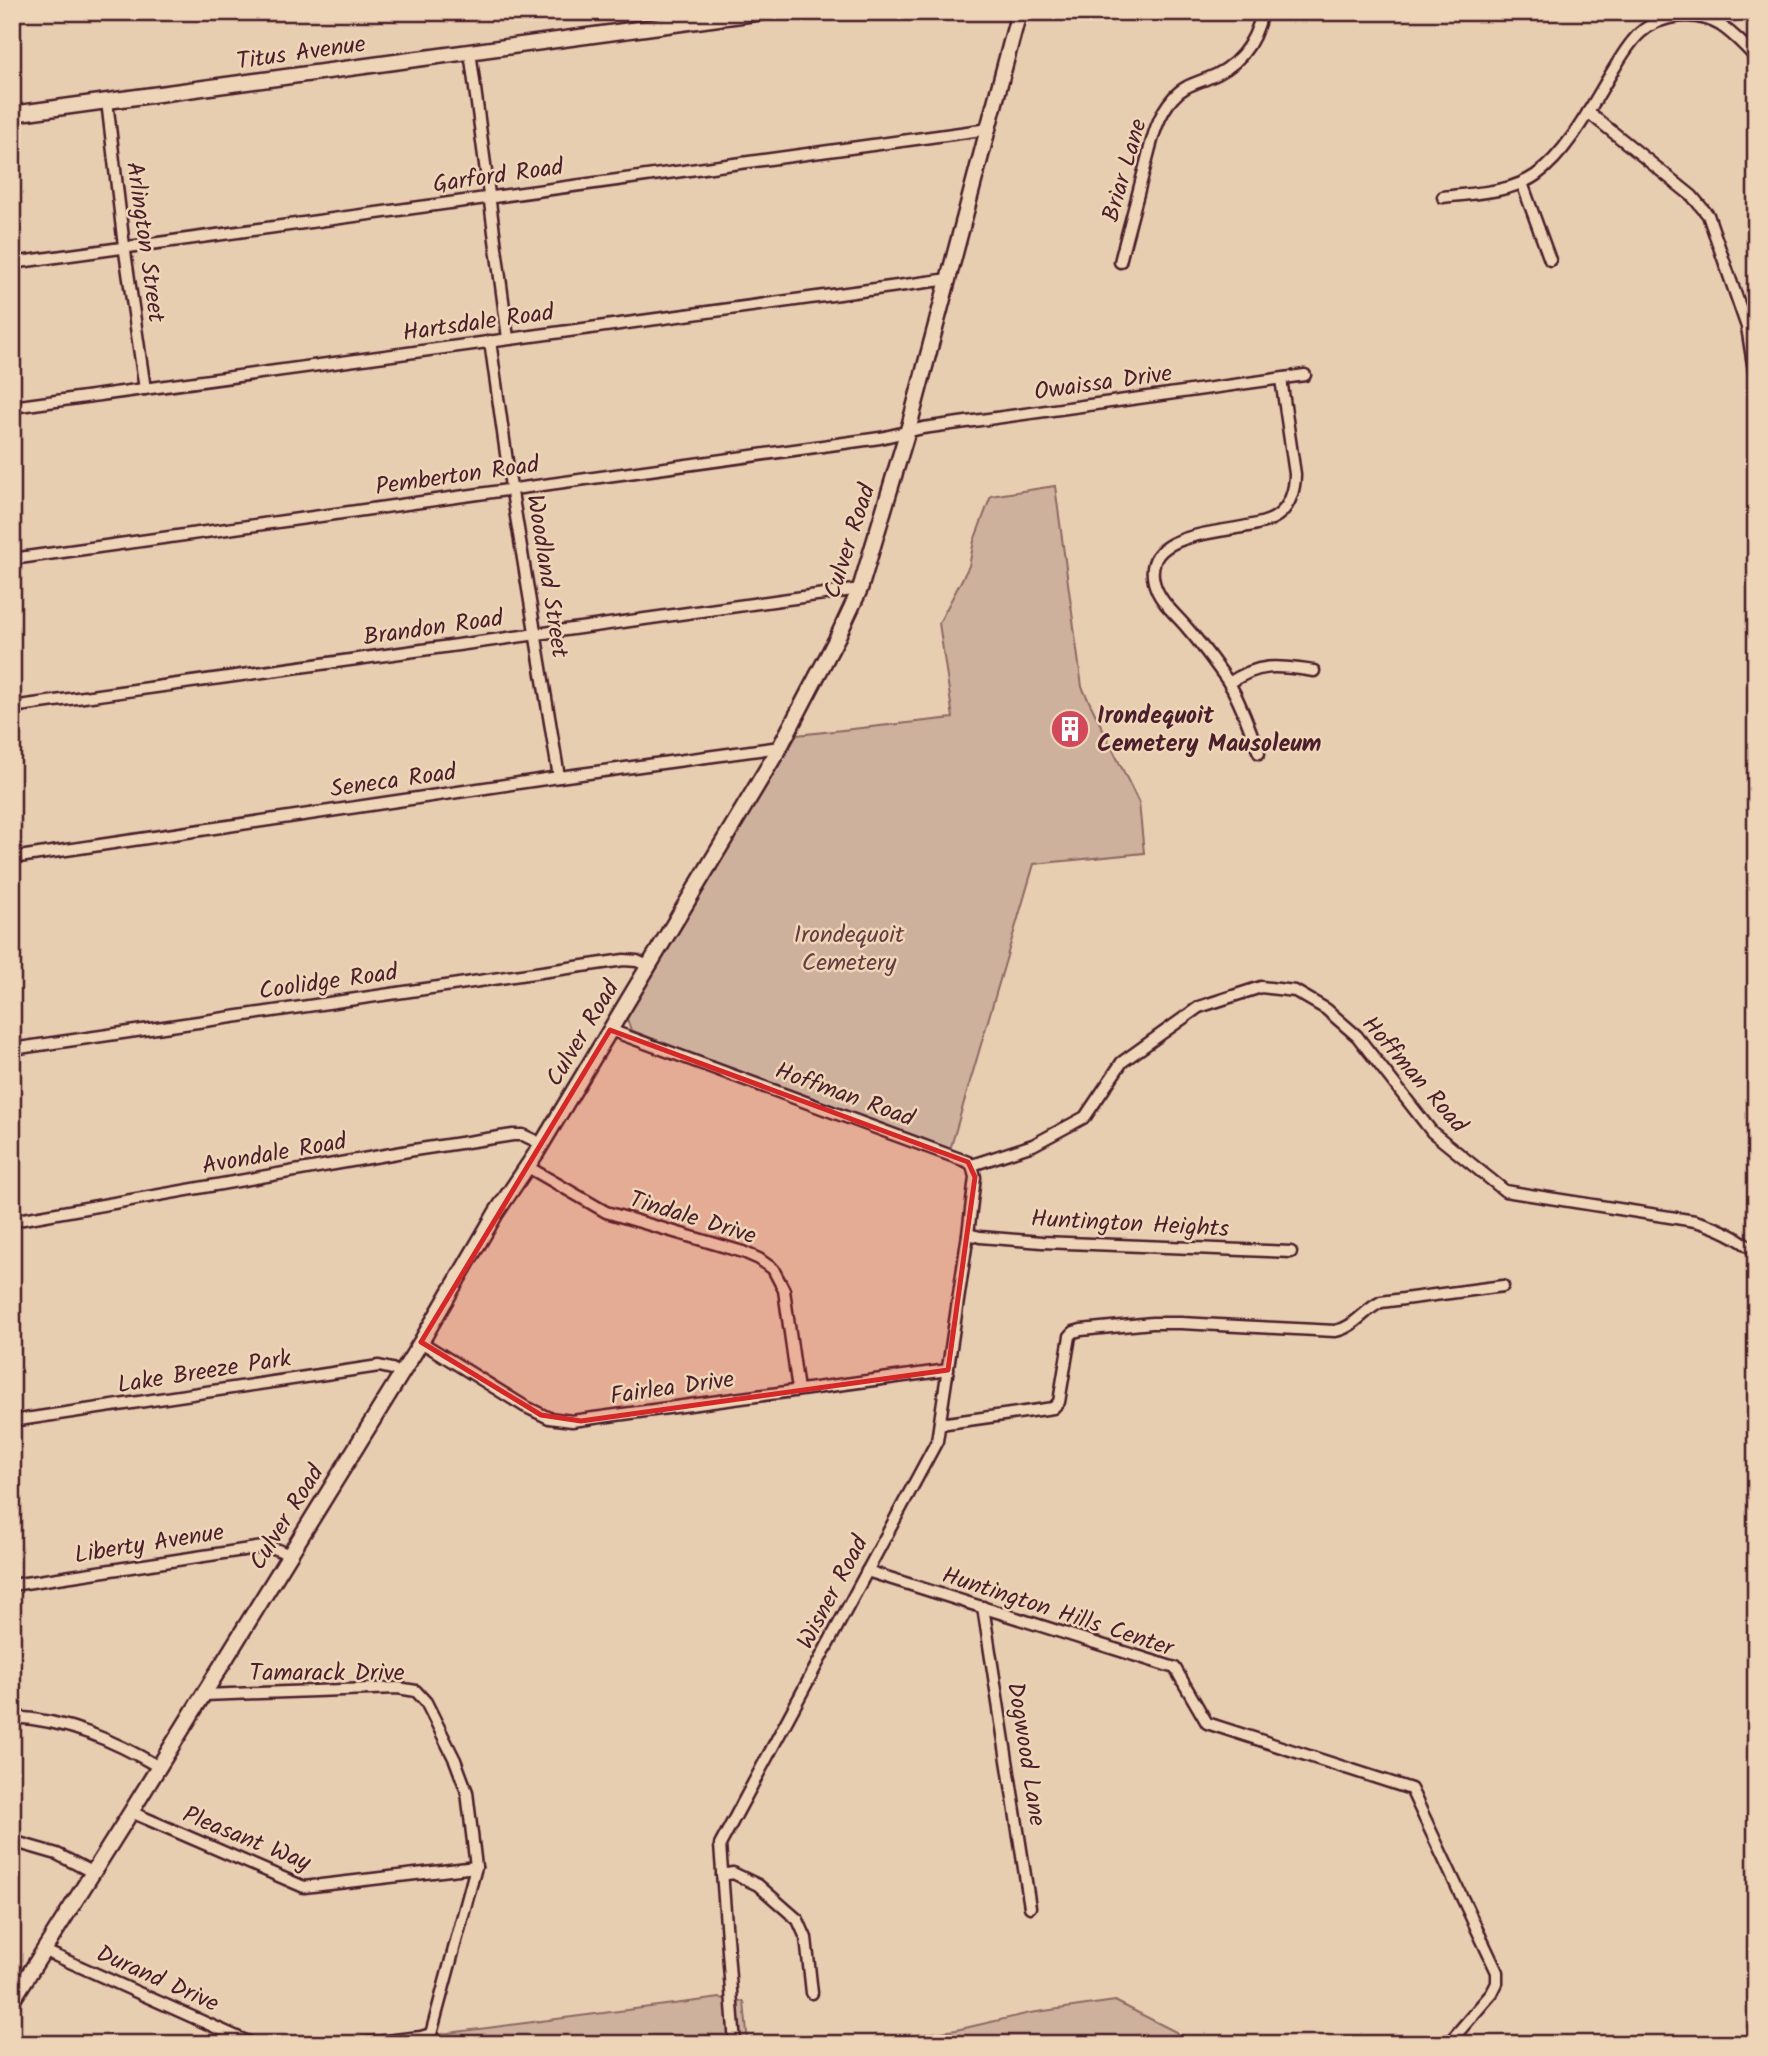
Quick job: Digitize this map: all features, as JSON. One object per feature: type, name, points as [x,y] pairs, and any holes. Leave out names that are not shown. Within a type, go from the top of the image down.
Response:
[{"type":"main road","name":"Titus Avenue","points":[[12,114],[763,12]]},
{"type":"main road","name":"Culver Road","points":[[12,2001],[94,1873],[421,1342],[496,1213],[542,1144],[780,747],[838,636],[860,589],[907,431],[1019,12]]},
{"type":"street","name":"Briar Lane","points":[[1120,262],[1152,141],[1164,110],[1187,86],[1219,74],[1242,55],[1256,33],[1262,12]]},
{"type":"street","points":[[1443,197],[1495,190],[1522,183],[1535,175],[1558,154],[1588,112],[1622,56],[1639,35],[1649,26],[1664,19],[1676,15],[1696,17],[1719,25],[1756,58]]},
{"type":"street","points":[[470,51],[508,338]]},
{"type":"street","name":"Arlington Street","points":[[107,101],[145,389]]},
{"type":"street","points":[[1588,112],[1692,196],[1708,215],[1747,327],[1756,383]]},
{"type":"street","name":"Garford Road","points":[[12,263],[989,129]]},
{"type":"street","points":[[1522,183],[1550,260]]},
{"type":"street","name":"Hartsdale Road","points":[[12,407],[949,279]]},
{"type":"street","name":"Woodland Street","points":[[490,341],[559,777]]},
{"type":"street","name":"Owaissa Drive","points":[[907,431],[1305,375]]},
{"type":"street","points":[[1259,753],[1229,683],[1201,645],[1161,599],[1153,577],[1156,561],[1165,549],[1181,540],[1261,523],[1277,516],[1288,504],[1294,489],[1295,474],[1281,379]]},
{"type":"street","name":"Pemberton Road","points":[[12,559],[880,438],[907,431]]},
{"type":"street","name":"Brandon Road","points":[[12,707],[860,589]]},
{"type":"street","points":[[1229,683],[1249,671],[1268,666],[1314,671]]},
{"type":"street","name":"Seneca Road","points":[[12,858],[780,747]]},
{"type":"street","name":"Coolidge Road","points":[[12,1049],[624,960],[637,961],[648,966]]},
{"type":"street","name":"Hoffman Road","points":[[610,1030],[972,1165],[1033,1145],[1086,1117],[1122,1062],[1199,1007],[1261,988],[1295,991],[1326,1009],[1357,1036],[1432,1132],[1505,1191],[1695,1221],[1724,1231],[1756,1252]]},
{"type":"street","name":"Avondale Road","points":[[12,1221],[401,1152],[513,1135],[523,1135],[542,1144]]},
{"type":"street","name":"Wisner Road","points":[[735,2044],[720,1844],[937,1441],[968,1234],[975,1177],[972,1165]]},
{"type":"street","name":"Tindale Drive","points":[[528,1167],[606,1212],[743,1252],[766,1263],[784,1290],[798,1390]]},
{"type":"street","name":"Huntington Heights","points":[[968,1234],[1042,1242],[1291,1252]]},
{"type":"street","points":[[940,1424],[1053,1408],[1059,1402],[1070,1336],[1081,1330],[1167,1323],[1335,1331],[1350,1326],[1381,1302],[1503,1286]]},
{"type":"street","name":"Fairlea Drive","points":[[421,1342],[541,1415],[581,1421],[948,1370]]},
{"type":"street","name":"Lake Breeze Park","points":[[12,1421],[379,1366],[401,1374]]},
{"type":"street","name":"Liberty Avenue","points":[[12,1585],[263,1547],[271,1547],[290,1555]]},
{"type":"street","name":"Huntington Hills Center","points":[[867,1571],[1175,1668],[1207,1723],[1411,1789],[1497,1972],[1497,1983],[1492,1993],[1448,2044]]},
{"type":"street","name":"Dogwood Lane","points":[[983,1607],[1030,1907]]},
{"type":"street","name":"Tamarack Drive","points":[[204,1695],[398,1688],[416,1691],[426,1702],[455,1760],[467,1792],[476,1867],[432,2039]]},
{"type":"street","points":[[12,1717],[52,1721],[82,1730],[123,1747],[159,1767]]},
{"type":"street","name":"Pleasant Way","points":[[131,1812],[303,1887],[476,1867]]},
{"type":"street","points":[[12,1841],[57,1854],[94,1873]]},
{"type":"street","points":[[722,1875],[733,1873],[758,1885],[798,1920],[806,1938],[812,1993]]},
{"type":"street","name":"Durand Drive","points":[[45,1951],[253,2044]]},
{"type":"street","points":[[358,2044],[421,2037],[432,2039]]},
{"type":"highlighted area","points":[[610,1030],[968,1162],[975,1177],[948,1370],[581,1421],[541,1415],[421,1342]]},
{"type":"green space","name":"Irondequoit Cemetery","points":[[1055,486],[1082,687],[1139,803],[1144,853],[1034,864],[950,1150],[631,1030],[627,1019],[630,1013],[797,735],[953,718],[939,623],[969,566],[974,541],[991,496]]},
{"type":"green space","points":[[720,1998],[744,2002],[748,2044],[433,2044],[432,2035]]},
{"type":"green space","points":[[1115,2001],[1176,2032],[1184,2044],[851,2044],[956,2030],[1030,2013]]},
{"type":"place","name":"Irondequoit Cemetery Mausoleum","points":[[1070,729]]}]
